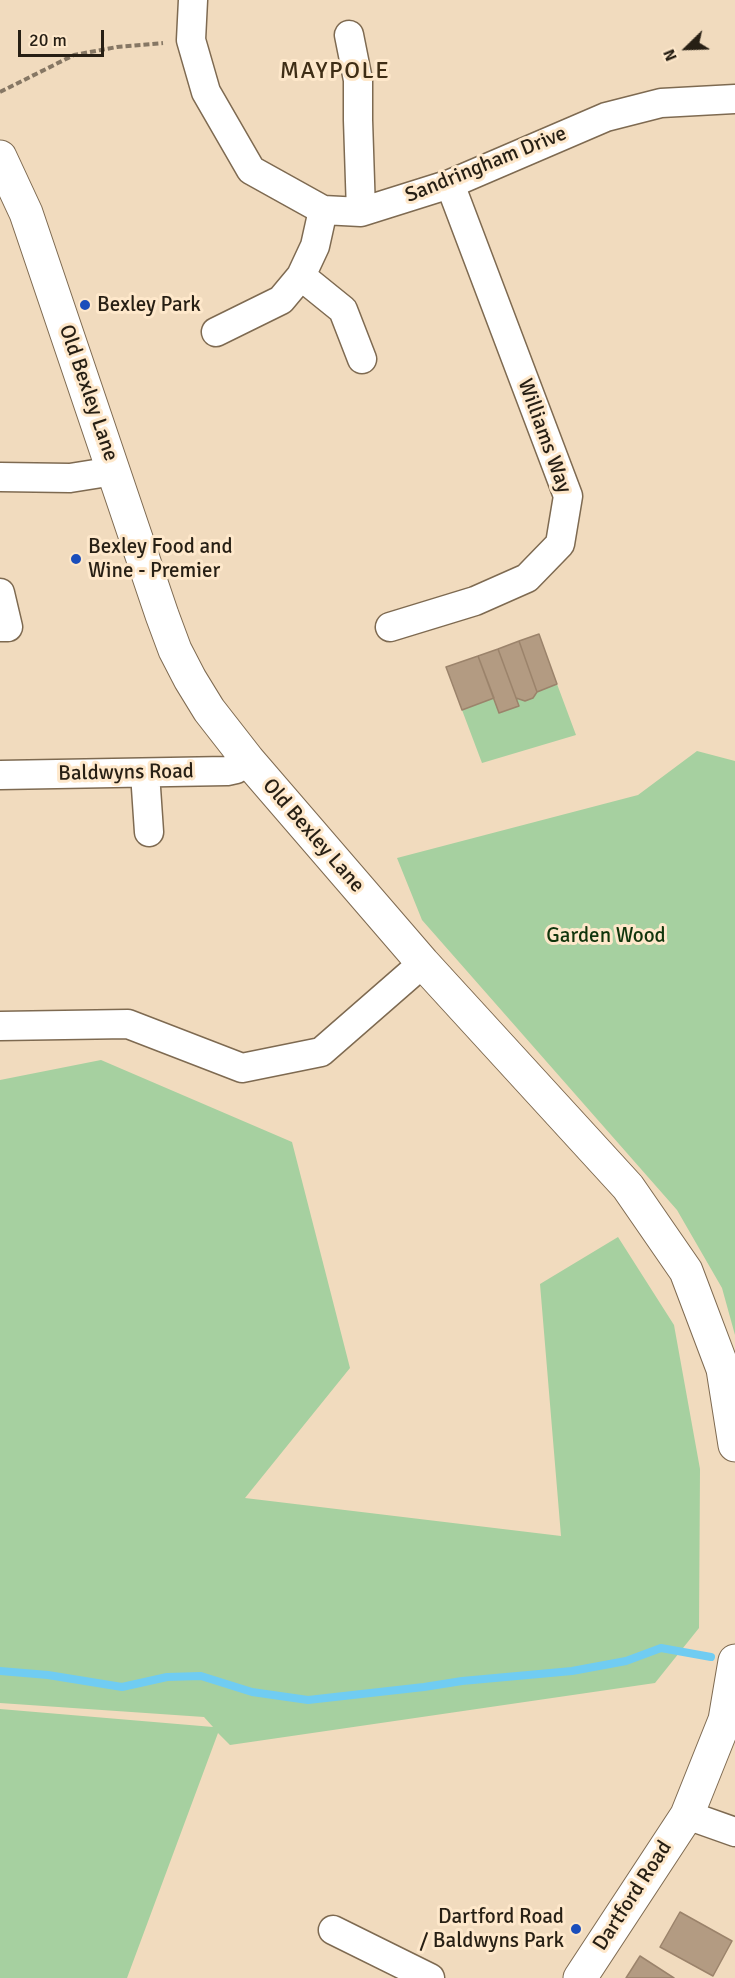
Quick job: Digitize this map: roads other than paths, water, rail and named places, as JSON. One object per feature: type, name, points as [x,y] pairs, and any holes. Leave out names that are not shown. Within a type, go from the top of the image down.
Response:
[{"type":"main road","name":"Old Bexley Lane","points":[[0,157],[26,213],[175,650],[208,710],[248,760],[423,963],[628,1187],[686,1271],[723,1369],[735,1445]]},
{"type":"main road","points":[[687,1815],[725,1720],[735,1661]]},
{"type":"main road","name":"Dartford Road","points":[[580,1978],[687,1815]]},
{"type":"street","name":"Sandringham Drive","points":[[193,0],[191,40],[206,92],[251,170],[322,210],[361,212],[450,184],[606,117],[661,103],[735,99]]},
{"type":"street","points":[[349,35],[358,80],[361,212]]},
{"type":"street","name":"Williams Way","points":[[390,627],[475,602],[527,578],[560,544],[568,496],[450,184]]},
{"type":"street","points":[[216,332],[281,300],[301,276],[315,246],[322,210]]},
{"type":"street","points":[[301,276],[343,310],[362,359]]},
{"type":"street","points":[[0,477],[70,478],[114,471]]},
{"type":"street","points":[[0,593],[8,627],[0,627]]},
{"type":"street","name":"Baldwyns Road","points":[[0,775],[231,770],[248,760]]},
{"type":"street","points":[[145,773],[149,832]]},
{"type":"street","points":[[0,1026],[128,1024],[242,1068],[321,1052],[423,963]]},
{"type":"street","points":[[687,1815],[735,1832]]},
{"type":"street","points":[[333,1930],[430,1978]]},
{"type":"waterway","points":[[0,1671],[48,1675],[122,1687],[167,1677],[201,1676],[252,1692],[308,1700],[462,1681],[572,1671],[626,1661],[661,1648],[711,1657]]},
{"type":"place","name":"Bexley Park","points":[[85,305]]},
{"type":"place","name":"Bexley Food and Wine - Premier","points":[[76,559]]},
{"type":"place","name":"Dartford Road / Baldwyns Park","points":[[576,1929]]},
{"type":"district","name":"MAYPOLE","points":[[335,72]]},
{"type":"park label","name":"Garden Wood","points":[[606,936]]}]
